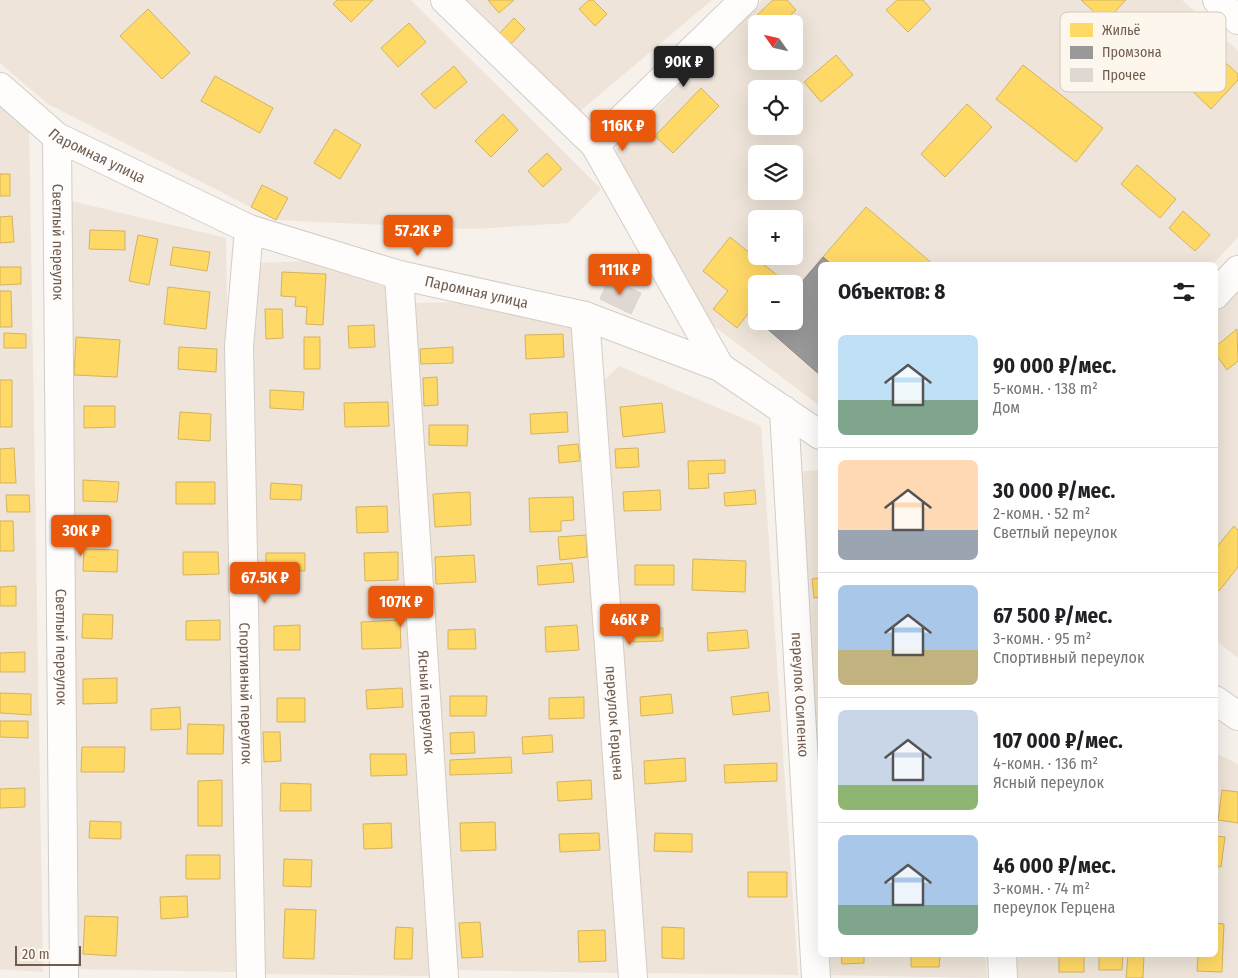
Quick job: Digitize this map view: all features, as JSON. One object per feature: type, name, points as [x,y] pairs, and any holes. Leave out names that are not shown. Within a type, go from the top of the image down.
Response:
[{"type":"street","points":[[445,0],[595,145],[720,367]]},
{"type":"street","points":[[595,145],[744,0]]},
{"type":"street","points":[[1216,0],[1238,20]]},
{"type":"street","name":"Паромная улица","points":[[0,87],[57,137],[250,229],[399,275],[585,316],[720,367],[818,433]]},
{"type":"street","name":"Светлый переулок","points":[[57,137],[64,978]]},
{"type":"street","name":"Спортивный переулок","points":[[250,229],[239,346],[251,978]]},
{"type":"street","points":[[1218,292],[1238,270]]},
{"type":"street","name":"Ясный переулок","points":[[399,275],[444,978]]},
{"type":"street","name":"переулок Герцена","points":[[585,316],[632,978]]},
{"type":"street","name":"переулок Осипенко","points":[[784,410],[816,978]]},
{"type":"street","points":[[1218,702],[1238,716]]},
{"type":"street","points":[[1002,957],[1003,978]]},
{"type":"shaded area","points":[[0,0],[411,0],[601,189],[568,223],[472,229],[276,220],[48,104],[0,63]]},
{"type":"shaded area","points":[[463,0],[712,0],[579,112]]},
{"type":"shaded area","points":[[762,0],[1182,0],[1195,12],[1060,12],[1060,92],[1226,92],[1226,40],[1238,51],[1238,237],[1215,262],[818,262],[818,404],[711,324],[610,156]]},
{"type":"shaded area","points":[[0,101],[29,125],[43,972],[0,969]]},
{"type":"shaded area","points":[[71,201],[226,238],[236,972],[74,969]]},
{"type":"shaded area","points":[[314,261],[385,287],[429,976],[262,974],[247,338],[258,263]]},
{"type":"shaded area","points":[[1238,281],[1238,658],[1218,642],[1218,302]]},
{"type":"shaded area","points":[[479,302],[571,324],[618,973],[454,970],[410,303]]},
{"type":"shaded area","points":[[619,366],[761,426],[798,975],[643,973],[601,383]]},
{"type":"shaded area","points":[[818,470],[818,830],[796,472]]},
{"type":"shaded area","points":[[1218,754],[1238,764],[1238,978],[1015,978],[1014,957],[1218,957]]},
{"type":"shaded area","points":[[826,957],[985,957],[987,978],[827,975]]},
{"type":"building: Жильё","points":[[337,0],[373,0],[351,22],[333,4]]},
{"type":"building: Жильё","points":[[488,0],[514,0],[499,13]]},
{"type":"building: Жильё","points":[[589,0],[593,0],[607,14],[595,26],[579,9]]},
{"type":"building: Жильё","points":[[773,0],[787,0],[796,10],[791,15],[757,15]]},
{"type":"building: Жильё","points":[[897,0],[923,0],[931,9],[908,32],[886,10]]},
{"type":"building: Жильё","points":[[1081,0],[1126,0],[1115,12],[1094,12]]},
{"type":"building: Жильё","points":[[148,9],[190,53],[162,79],[120,36]]},
{"type":"building: Жильё","points":[[514,18],[525,29],[509,46],[498,35]]},
{"type":"building: Жильё","points":[[409,23],[426,42],[398,67],[381,48]]},
{"type":"building: Жильё","points":[[836,55],[853,75],[821,102],[804,82]]},
{"type":"building: Жильё","points":[[1226,63],[1238,74],[1238,80],[1211,109],[1193,92],[1226,92]]},
{"type":"building: Жильё","points":[[1023,65],[1103,128],[1076,162],[996,99]]},
{"type":"building: Жильё","points":[[454,66],[467,82],[435,109],[421,94]]},
{"type":"building: Жильё","points":[[215,76],[273,108],[260,133],[201,101]]},
{"type":"building: Жильё","points":[[701,88],[719,106],[673,153],[655,136]]},
{"type":"building: Жильё","points":[[967,104],[992,127],[945,177],[921,154]]},
{"type":"building: Жильё","points":[[503,114],[518,130],[491,157],[475,141]]},
{"type":"building: Жильё","points":[[335,129],[361,145],[340,179],[314,163]]},
{"type":"building: Жильё","points":[[547,153],[562,169],[543,187],[528,171]]},
{"type":"building: Жильё","points":[[1137,165],[1176,199],[1160,218],[1121,184]]},
{"type":"building: Жильё","points":[[0,174],[10,174],[10,196],[0,196]]},
{"type":"building: Жильё","points":[[262,185],[288,198],[276,220],[251,207]]},
{"type":"building: Жильё","points":[[866,207],[930,262],[829,262],[823,257]]},
{"type":"building: Жильё","points":[[1183,211],[1210,235],[1195,251],[1169,228]]},
{"type":"building: Жильё","points":[[12,216],[14,242],[0,243],[0,217]]},
{"type":"building: Жильё","points":[[90,230],[125,231],[125,250],[89,249]]},
{"type":"building: Жильё","points":[[138,235],[158,239],[149,285],[129,281]]},
{"type":"building: Жильё","points":[[730,237],[748,252],[748,265],[764,265],[777,275],[748,275],[748,314],[737,328],[713,309],[728,291],[703,271]]},
{"type":"building: Жильё","points":[[173,247],[210,252],[207,271],[170,265]]},
{"type":"building: Жильё","points":[[0,267],[21,267],[21,284],[0,285]]},
{"type":"building: Жильё","points":[[282,272],[326,274],[323,325],[306,324],[307,307],[295,306],[296,297],[281,296]]},
{"type":"building: Жильё","points":[[168,287],[210,292],[206,329],[164,324]]},
{"type":"building: Жильё","points":[[0,291],[11,291],[12,327],[0,327]]},
{"type":"building: Жильё","points":[[265,309],[282,309],[283,338],[266,339]]},
{"type":"building: Жильё","points":[[374,325],[375,347],[349,348],[348,326]]},
{"type":"building: Жильё","points":[[1237,329],[1238,361],[1227,370],[1218,357],[1218,345]]},
{"type":"building: Жильё","points":[[4,333],[26,334],[26,348],[4,348]]},
{"type":"building: Жильё","points":[[563,334],[564,357],[526,359],[525,335]]},
{"type":"building: Жильё","points":[[76,337],[120,340],[117,377],[74,375]]},
{"type":"building: Жильё","points":[[304,337],[320,337],[320,369],[304,369]]},
{"type":"building: Жильё","points":[[179,347],[217,349],[216,372],[178,369]]},
{"type":"building: Жильё","points":[[453,347],[453,363],[421,364],[420,349]]},
{"type":"building: Жильё","points":[[437,377],[438,405],[424,406],[423,378]]},
{"type":"building: Жильё","points":[[0,380],[12,380],[12,427],[0,427]]},
{"type":"building: Жильё","points":[[270,390],[304,392],[303,410],[270,408]]},
{"type":"building: Жильё","points":[[388,402],[389,426],[345,427],[344,403]]},
{"type":"building: Жильё","points":[[662,403],[665,432],[623,437],[620,407]]},
{"type":"building: Жильё","points":[[84,406],[115,406],[115,427],[84,428]]},
{"type":"building: Жильё","points":[[180,412],[211,414],[210,441],[178,439]]},
{"type":"building: Жильё","points":[[567,412],[568,432],[531,434],[530,414]]},
{"type":"building: Жильё","points":[[429,425],[468,425],[467,446],[429,445]]},
{"type":"building: Жильё","points":[[578,444],[580,461],[559,463],[558,446]]},
{"type":"building: Жильё","points":[[14,448],[16,483],[0,483],[0,449]]},
{"type":"building: Жильё","points":[[638,448],[639,467],[616,468],[615,449]]},
{"type":"building: Жильё","points":[[725,460],[725,473],[708,474],[709,488],[689,489],[688,461]]},
{"type":"building: Жильё","points":[[83,480],[119,482],[117,502],[83,501]]},
{"type":"building: Жильё","points":[[176,482],[215,482],[215,504],[176,504]]},
{"type":"building: Жильё","points":[[271,483],[302,485],[301,500],[270,499]]},
{"type":"building: Жильё","points":[[660,490],[661,510],[624,511],[623,492]]},
{"type":"building: Жильё","points":[[755,490],[756,504],[725,506],[724,493]]},
{"type":"building: Жильё","points":[[470,492],[471,525],[435,527],[433,494]]},
{"type":"building: Жильё","points":[[6,495],[29,495],[30,512],[7,512]]},
{"type":"building: Жильё","points":[[573,497],[574,520],[561,521],[561,531],[530,532],[529,498]]},
{"type":"building: Жильё","points":[[387,506],[388,532],[357,533],[356,507]]},
{"type":"building: Жильё","points":[[0,521],[13,521],[14,551],[0,551]]},
{"type":"building: Жильё","points":[[1234,526],[1238,530],[1238,567],[1219,591],[1218,590],[1218,545]]},
{"type":"building: Жильё","points":[[586,535],[587,557],[560,560],[558,537]]},
{"type":"building: Жильё","points":[[84,549],[118,550],[117,572],[83,571]]},
{"type":"building: Жильё","points":[[183,552],[218,552],[219,574],[183,575]]},
{"type":"building: Жильё","points":[[398,552],[398,580],[365,581],[364,553]]},
{"type":"building: Жильё","points":[[266,553],[305,553],[305,571],[266,570]]},
{"type":"building: Жильё","points":[[474,555],[476,582],[436,584],[435,557]]},
{"type":"building: Жильё","points":[[693,559],[746,561],[745,592],[692,590]]},
{"type":"building: Жильё","points":[[572,563],[574,582],[538,585],[537,566]]},
{"type":"building: Жильё","points":[[635,565],[674,565],[674,585],[635,585]]},
{"type":"building: Жильё","points":[[818,578],[818,597],[814,598],[812,579]]},
{"type":"building: Жильё","points":[[16,586],[16,606],[0,606],[0,587]]},
{"type":"building: Жильё","points":[[83,614],[113,615],[112,639],[82,638]]},
{"type":"building: Жильё","points":[[220,620],[220,640],[186,640],[186,621]]},
{"type":"building: Жильё","points":[[400,620],[401,648],[362,649],[361,622]]},
{"type":"building: Жильё","points":[[300,625],[300,650],[274,650],[274,626]]},
{"type":"building: Жильё","points":[[577,625],[579,650],[546,652],[545,627]]},
{"type":"building: Жильё","points":[[663,628],[663,641],[633,642],[632,629]]},
{"type":"building: Жильё","points":[[475,629],[476,649],[448,649],[448,630]]},
{"type":"building: Жильё","points":[[747,630],[749,648],[708,651],[707,633]]},
{"type":"building: Жильё","points":[[25,652],[25,672],[0,672],[0,653]]},
{"type":"building: Жильё","points":[[117,678],[117,703],[83,704],[83,679]]},
{"type":"building: Жильё","points":[[402,688],[403,707],[367,709],[366,690]]},
{"type":"building: Жильё","points":[[768,692],[770,711],[733,715],[731,697]]},
{"type":"building: Жильё","points":[[0,693],[31,694],[31,715],[0,713]]},
{"type":"building: Жильё","points":[[671,694],[673,713],[641,716],[640,697]]},
{"type":"building: Жильё","points":[[450,696],[487,696],[486,716],[450,716]]},
{"type":"building: Жильё","points":[[584,697],[584,718],[549,719],[549,698]]},
{"type":"building: Жильё","points":[[277,698],[305,698],[305,722],[277,722]]},
{"type":"building: Жильё","points":[[180,707],[181,729],[151,730],[151,709]]},
{"type":"building: Жильё","points":[[0,721],[28,721],[28,738],[0,737]]},
{"type":"building: Жильё","points":[[188,724],[224,725],[223,754],[187,754]]},
{"type":"building: Жильё","points":[[263,732],[280,732],[281,761],[264,762]]},
{"type":"building: Жильё","points":[[474,732],[475,753],[451,754],[450,733]]},
{"type":"building: Жильё","points":[[552,735],[553,752],[523,754],[522,737]]},
{"type":"building: Жильё","points":[[82,747],[125,747],[124,772],[81,772]]},
{"type":"building: Жильё","points":[[370,754],[406,754],[407,775],[371,776]]},
{"type":"building: Жильё","points":[[511,757],[512,773],[450,775],[450,760]]},
{"type":"building: Жильё","points":[[685,758],[686,781],[645,784],[644,761]]},
{"type":"building: Жильё","points":[[777,763],[777,781],[725,783],[724,765]]},
{"type":"building: Жильё","points":[[222,780],[222,826],[198,826],[198,781]]},
{"type":"building: Жильё","points":[[591,780],[592,799],[558,801],[557,782]]},
{"type":"building: Жильё","points":[[281,783],[311,784],[311,811],[280,811]]},
{"type":"building: Жильё","points":[[25,788],[25,807],[0,808],[0,789]]},
{"type":"building: Жильё","points":[[1222,790],[1238,792],[1238,823],[1218,820]]},
{"type":"building: Жильё","points":[[90,821],[121,822],[121,839],[89,838]]},
{"type":"building: Жильё","points":[[495,822],[496,850],[461,851],[460,823]]},
{"type":"building: Жильё","points":[[391,823],[392,848],[364,849],[363,824]]},
{"type":"building: Жильё","points":[[599,833],[600,850],[560,852],[559,834]]},
{"type":"building: Жильё","points":[[655,833],[692,834],[692,852],[654,851]]},
{"type":"building: Жильё","points":[[1218,836],[1225,837],[1221,867],[1218,866]]},
{"type":"building: Жильё","points":[[186,855],[220,855],[220,879],[186,879]]},
{"type":"building: Жильё","points":[[284,859],[312,860],[311,887],[283,886]]},
{"type":"building: Жильё","points":[[748,872],[787,872],[787,897],[748,897]]},
{"type":"building: Жильё","points":[[187,896],[188,917],[161,919],[160,897]]},
{"type":"building: Жильё","points":[[285,909],[316,910],[314,959],[283,958]]},
{"type":"building: Жильё","points":[[85,916],[118,917],[116,956],[83,954]]},
{"type":"building: Жильё","points":[[480,922],[483,957],[462,958],[459,923]]},
{"type":"building: Жильё","points":[[1218,923],[1224,924],[1222,972],[1197,971],[1198,957],[1218,957]]},
{"type":"building: Жильё","points":[[396,927],[413,928],[412,959],[394,959]]},
{"type":"building: Жильё","points":[[662,927],[684,928],[684,959],[662,958]]},
{"type":"building: Жильё","points":[[605,930],[606,961],[579,962],[578,931]]},
{"type":"building: Жильё","points":[[841,957],[864,957],[864,963],[842,964]]},
{"type":"building: Жильё","points":[[911,957],[940,957],[939,967],[911,967]]},
{"type":"building: Жильё","points":[[1059,957],[1084,957],[1084,972],[1059,972]]},
{"type":"building: Жильё","points":[[1099,957],[1123,957],[1122,970],[1099,970]]},
{"type":"building: Жильё","points":[[1128,957],[1144,957],[1143,978],[1126,978]]},
{"type":"building: Промзона","points":[[823,257],[829,262],[819,262]]},
{"type":"building: Промзона","points":[[818,263],[818,373],[769,330],[803,330],[803,280]]},
{"type":"building: Прочее","points":[[609,278],[641,293],[631,314],[600,299]]}]
